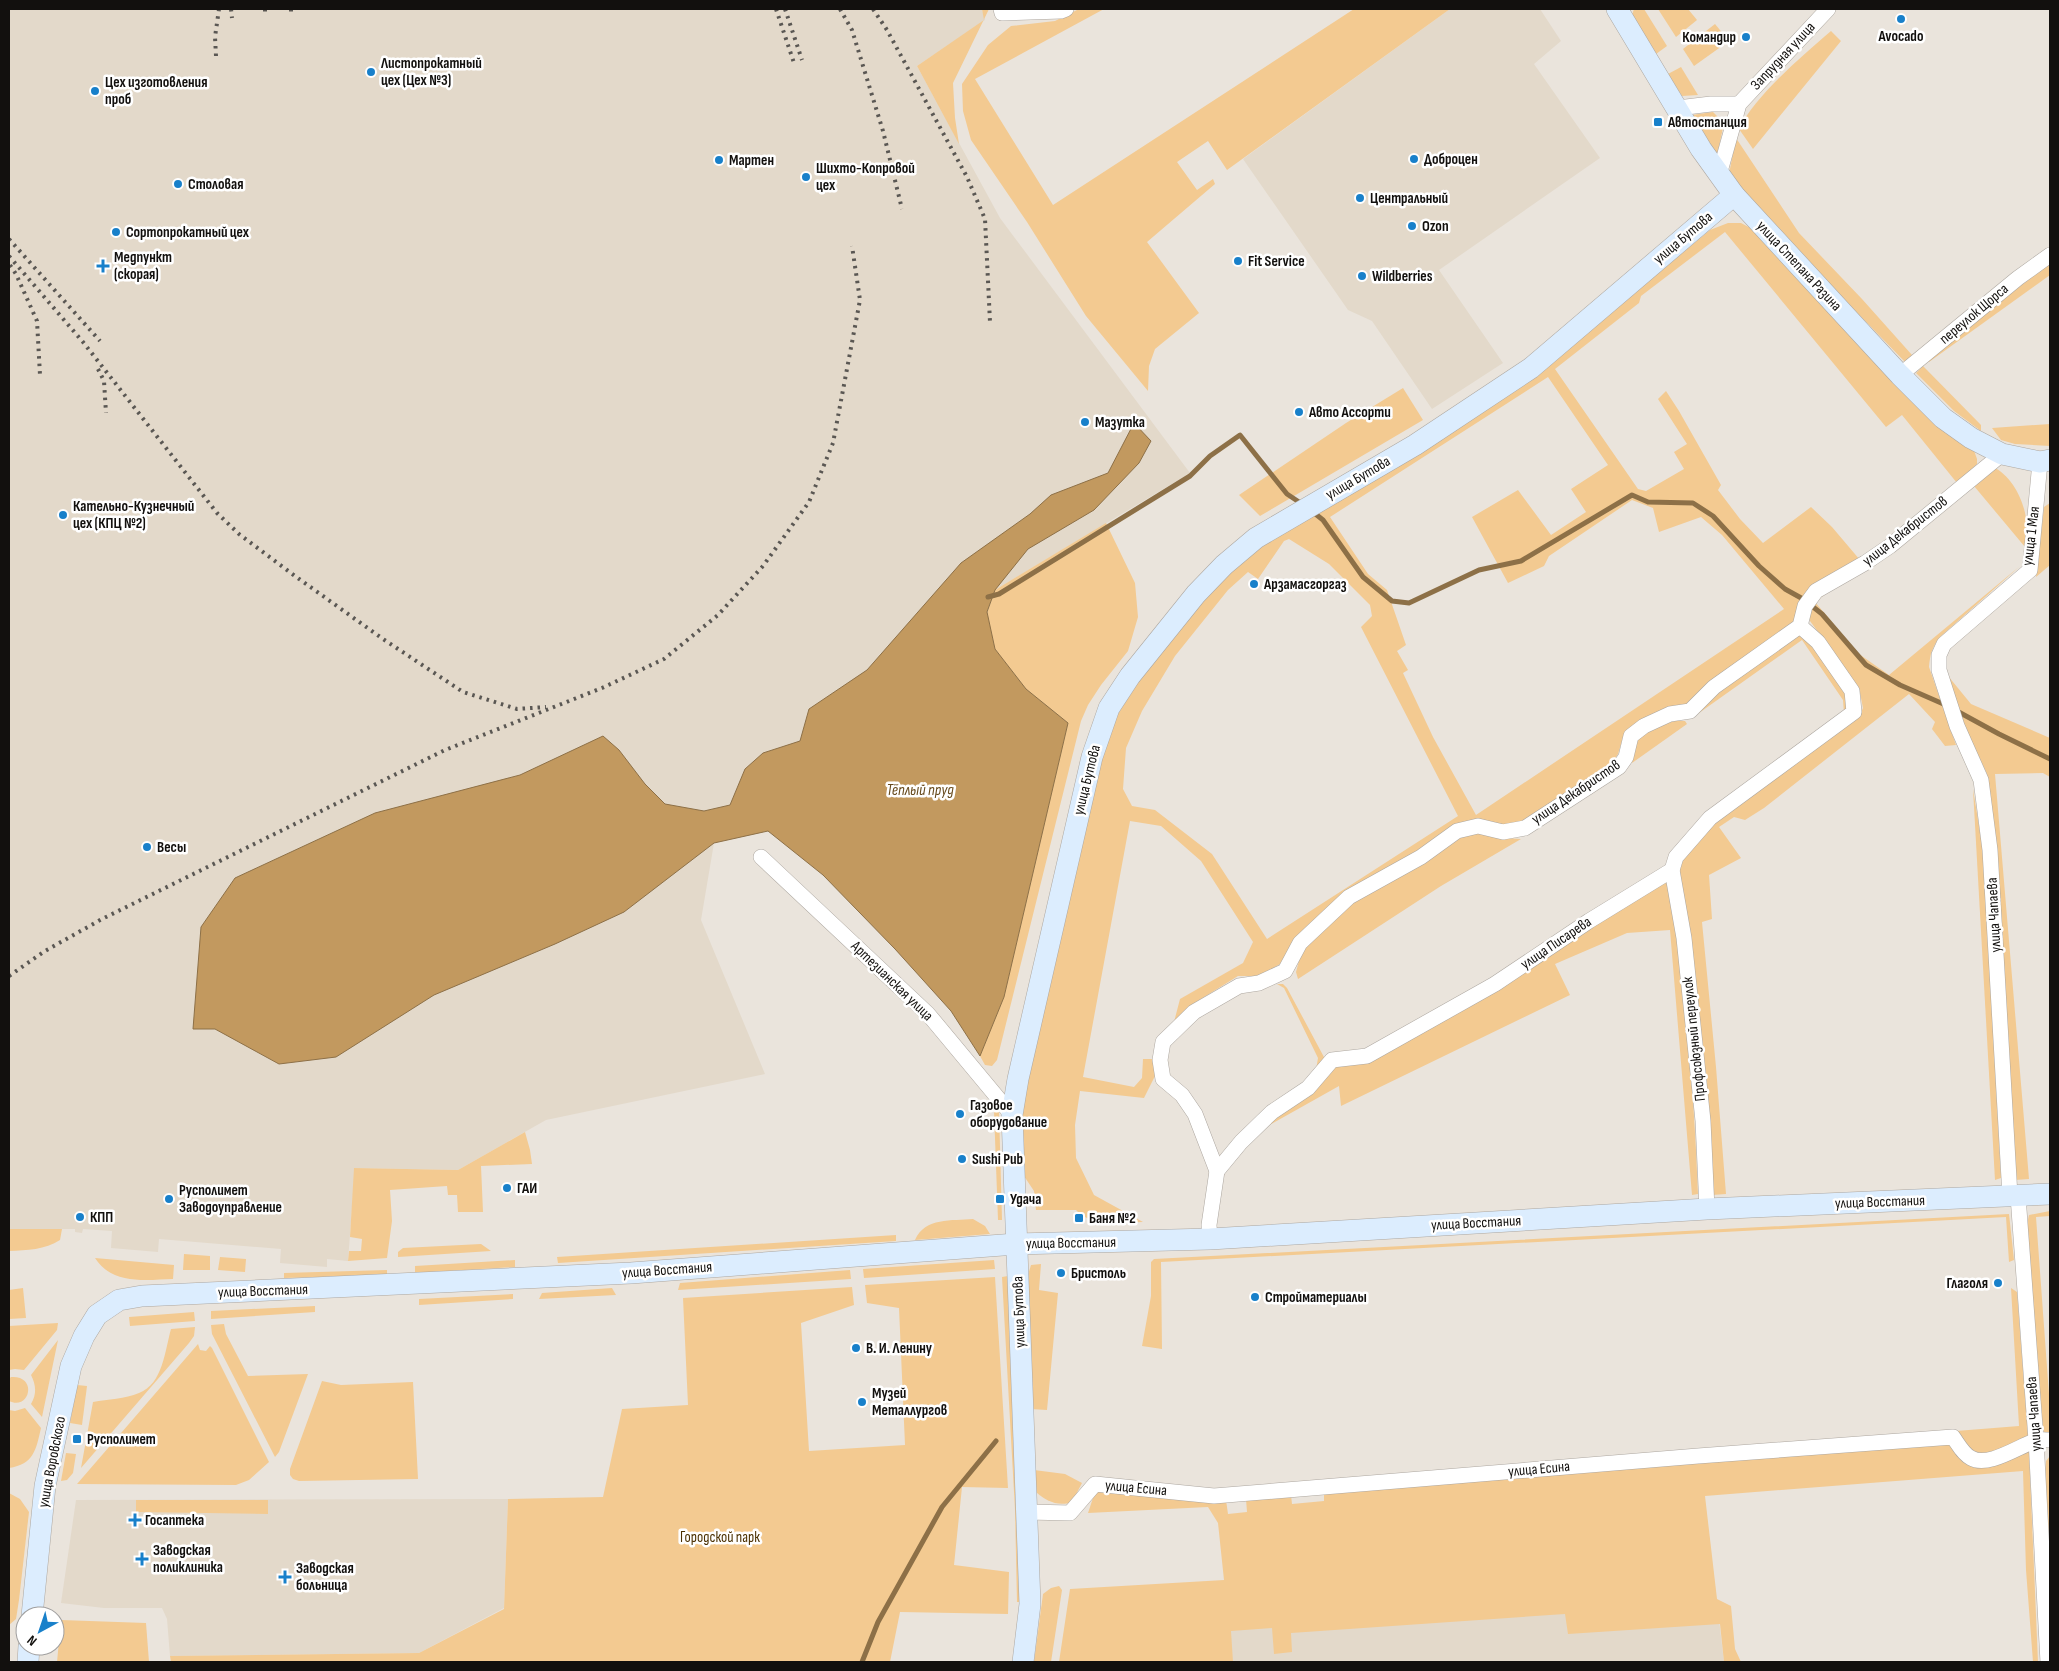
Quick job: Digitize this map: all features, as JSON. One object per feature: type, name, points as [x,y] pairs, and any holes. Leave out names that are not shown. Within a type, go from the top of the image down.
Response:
[{"type":"street","points":[[1002,11],[1061,11],[1066,9]]},
{"type":"street","name":"улица Степана Разина","points":[[1617,9],[1734,195],[1900,375],[1943,418],[1971,438],[2002,454],[2045,461]]},
{"type":"street","name":"Запрудная улица","points":[[1720,175],[1739,104],[1828,9]]},
{"type":"street","name":"Запрудная улица","points":[[1678,108],[1711,104],[1739,104]]},
{"type":"street","name":"улица Бутова","points":[[1023,1662],[1030,1604],[1012,1115],[1018,1080],[1072,840],[1099,733],[1109,708],[1130,676],[1196,594],[1224,565],[1256,538],[1415,445],[1531,368],[1734,195]]},
{"type":"street","name":"переулок Щорса","points":[[1900,375],[2018,278],[2050,255]]},
{"type":"street","name":"улица Декабристов","points":[[1217,1171],[1195,1114],[1182,1095],[1162,1079],[1160,1060],[1164,1042],[1194,1012],[1239,986],[1259,983],[1285,971],[1300,943],[1349,897],[1421,857],[1457,831],[1478,826],[1503,832],[1525,828],[1619,767],[1626,757],[1631,736],[1644,726],[1670,714],[1690,711],[1714,687],[1800,626],[1805,606],[1816,591],[1890,546],[2002,454]]},
{"type":"street","name":"улица 1 Мая","points":[[1944,644],[2030,570],[2045,461]]},
{"type":"street","points":[[1672,870],[1676,857],[1710,818],[1854,712],[1852,691],[1818,642],[1800,626]]},
{"type":"street","name":"улица Чапаева","points":[[1944,644],[1939,655],[1939,670],[1957,726],[1981,780],[1990,850],[2014,1196],[2043,1440],[2048,1662]]},
{"type":"street","name":"Артезианская улица","points":[[761,857],[928,1014],[1012,1115]]},
{"type":"street","name":"улица Писарева","points":[[1217,1171],[1241,1142],[1272,1112],[1308,1088],[1332,1060],[1367,1056],[1436,1018],[1495,984],[1589,921],[1672,870]]},
{"type":"street","name":"Профсоюзный переулок","points":[[1672,870],[1685,948],[1703,1122],[1707,1209]]},
{"type":"street","points":[[1210,1239],[1209,1225],[1217,1171]]},
{"type":"street","name":"улица Восстания","points":[[97,1315],[119,1300],[142,1296],[631,1273],[1016,1244],[1210,1239],[1707,1209],[2050,1194]]},
{"type":"street","name":"улица Воровского","points":[[33,1606],[47,1478],[71,1366],[84,1336],[97,1315]]},
{"type":"street","name":"улица Есина","points":[[1028,1512],[1070,1513],[1095,1484],[1214,1496],[1953,1437],[1972,1459],[1985,1460],[2005,1455],[2043,1440]]},
{"type":"shaded area","points":[[9,9],[982,9],[985,20],[917,66],[1000,218],[1190,473],[995,590],[714,843],[701,920],[765,1074],[546,1120],[458,1170],[355,1168],[348,1261],[327,1259],[327,1267],[280,1263],[281,1249],[159,1239],[158,1252],[111,1248],[112,1231],[83,1229],[82,1233],[75,1232],[75,1229],[9,1229]]},
{"type":"shaded area","points":[[1450,9],[1540,9],[1561,41],[1534,64],[1600,158],[1439,270],[1503,363],[1432,409],[1372,321],[1348,310],[1243,159]]},
{"type":"shaded area","points":[[1702,1476],[1724,1662],[1186,1662],[1225,1588]]},
{"type":"shaded area","name":"Заводская больница","points":[[508,1499],[504,1608],[419,1653],[170,1656],[167,1619],[162,1608],[104,1608],[61,1603],[76,1500]]},
{"type":"green space","points":[[982,9],[989,9],[984,19]]},
{"type":"green space","points":[[1079,9],[1104,9],[975,79],[1053,205],[1354,9],[1450,9],[1227,170],[1208,141],[1177,162],[1197,190],[1213,179],[1215,184],[1147,242],[1199,313],[1155,349],[1149,366],[1148,391],[1086,316],[1027,222],[971,140],[963,111],[962,84],[988,45],[1011,26],[1055,21]]},
{"type":"green space","points":[[1634,9],[1644,9],[1667,46],[1656,54],[1632,15]]},
{"type":"green space","points":[[1658,9],[1688,9],[1697,20],[1676,37]]},
{"type":"green space","points":[[983,20],[953,83],[959,144],[917,66]]},
{"type":"green space","points":[[1715,24],[1729,41],[1694,66],[1683,49]]},
{"type":"green space","points":[[1831,31],[1841,41],[1753,149],[1739,129],[1746,116],[1780,77]]},
{"type":"green space","points":[[1681,67],[1698,95],[1682,96],[1668,74]]},
{"type":"green space","points":[[1713,112],[1724,123],[1717,156],[1692,115]]},
{"type":"green space","points":[[1736,138],[1799,233],[1912,355],[1905,362],[1743,195],[1729,174]]},
{"type":"green space","points":[[1728,223],[1741,223],[1756,231],[1972,445],[1977,464],[1957,483],[1902,415],[1886,427],[1725,232],[1641,296],[1639,303],[1555,369],[1638,489],[1646,491],[1684,469],[1674,452],[1687,444],[1658,399],[1666,391],[1721,485],[1718,490],[1740,519],[1763,543],[1811,507],[1832,527],[1860,560],[1793,622],[1689,704],[1641,722],[1624,734],[1618,754],[1611,765],[1567,791],[1523,824],[1504,827],[1479,821],[1297,936],[1280,964],[1259,976],[1238,976],[1188,1007],[1174,1022],[1180,999],[1243,963],[1253,942],[1201,861],[1161,826],[1130,821],[1083,1077],[1134,1087],[1142,1078],[1143,1059],[1155,1059],[1155,1076],[1144,1098],[1080,1091],[1075,1125],[1076,1158],[1094,1195],[1143,1222],[1098,1222],[1083,1216],[1076,1210],[1036,1210],[1034,1191],[1022,1173],[1021,1118],[1027,1081],[1099,761],[1118,714],[1152,661],[1238,562],[1541,371],[1710,230]],"holes":[[[1548,377],[1608,465],[1571,489],[1586,512],[1551,535],[1518,490],[1472,517],[1508,583],[1544,566],[1549,556],[1632,500],[1653,508],[1659,532],[1701,517],[1722,535],[1784,609],[1476,815],[1433,737],[1403,673],[1408,670],[1397,651],[1406,645],[1387,590],[1368,574],[1330,517]],[[1289,539],[1329,564],[1370,605],[1372,616],[1361,627],[1458,816],[1267,939],[1212,854],[1155,810],[1132,806],[1123,789],[1126,748],[1142,711],[1175,656],[1228,590],[1248,572],[1258,579],[1284,541]]]},
{"type":"green space","points":[[2050,263],[2050,275],[1929,362],[1926,359]]},
{"type":"green space","points":[[1923,366],[1981,425],[1981,431],[1954,411],[1916,373]]},
{"type":"green space","points":[[1403,388],[1423,420],[1260,516],[1239,495],[1346,423]]},
{"type":"green space","points":[[2050,424],[2050,446],[2015,444],[2001,440],[1992,428]]},
{"type":"green space","points":[[1993,467],[2011,482],[2023,504],[2026,522],[2025,547],[1974,486],[1870,569],[1845,579],[1815,602],[1859,654],[1889,675],[2020,566],[1940,637],[1932,651],[1929,667],[1956,745],[1945,746],[1932,729],[1935,722],[1909,694],[1764,808],[1745,820],[1734,817],[1719,827],[1741,858],[1709,875],[1712,919],[1702,922],[1726,1194],[1712,1195],[1677,873],[1684,857],[1712,822],[1859,717],[1863,708],[1859,688],[1810,621],[1808,609],[1819,592]]},
{"type":"green space","points":[[2050,503],[2050,565],[2036,577],[2044,507]]},
{"type":"green space","points":[[1106,523],[1135,583],[1138,617],[1128,651],[1101,685],[1088,705],[1081,721],[997,1060],[992,1066],[985,1065],[980,1056],[1004,997],[1068,723],[1026,689],[995,649],[987,613],[995,590]]},
{"type":"green space","points":[[1797,635],[1817,651],[1842,686],[1847,700],[1847,708],[1844,713],[1843,700],[1802,640],[1699,713],[1698,711],[1716,693]]},
{"type":"green space","points":[[1944,671],[1971,704],[2050,738],[2050,777],[2043,773],[1995,774],[2029,1179],[2015,1180],[1995,856],[1987,774],[1965,727]]},
{"type":"green space","points":[[1675,721],[1685,721],[1687,724],[1632,763],[1636,738],[1654,727]]},
{"type":"green space","points":[[1973,789],[1984,857],[2001,1178],[1995,1180]]},
{"type":"green space","points":[[1476,831],[1505,838],[1521,839],[1441,886],[1298,979],[1296,972],[1300,957],[1308,944],[1351,901],[1456,836]]},
{"type":"green space","points":[[1668,880],[1688,1037],[1698,1194],[1692,1195],[1670,930],[1627,933],[1555,964],[1570,995],[1341,1106],[1339,1086],[1264,1128],[1337,1064],[1591,927]]},
{"type":"green space","points":[[1277,984],[1283,984],[1287,988],[1325,1059],[1316,1070],[1318,1058],[1284,988]]},
{"type":"green space","points":[[999,1110],[1002,1220],[998,1220],[994,1111]]},
{"type":"green space","points":[[525,1132],[532,1164],[481,1166],[483,1212],[458,1212],[457,1195],[448,1195],[447,1186],[390,1190],[392,1221],[387,1258],[348,1261],[349,1251],[361,1251],[362,1239],[350,1237],[354,1168],[458,1170]]},
{"type":"green space","points":[[2050,1211],[2050,1216],[2036,1217],[2050,1408],[2050,1434],[2046,1435],[2043,1430],[2027,1224],[2029,1215]]},
{"type":"green space","points":[[2009,1214],[2014,1260],[2009,1262],[2006,1217],[1161,1262],[1162,1349],[1142,1346],[1151,1296],[1151,1262],[1154,1259]]},
{"type":"green space","points":[[973,1219],[985,1226],[990,1234],[915,1240],[925,1227],[932,1224],[948,1220]]},
{"type":"green space","points":[[9,1229],[62,1229],[60,1240],[48,1246],[9,1251]]},
{"type":"green space","points":[[896,1235],[896,1241],[558,1263],[557,1257]]},
{"type":"green space","points":[[481,1244],[491,1251],[398,1257],[398,1252],[403,1248]]},
{"type":"green space","points":[[184,1254],[210,1256],[210,1270],[183,1270]]},
{"type":"green space","points":[[220,1257],[246,1259],[245,1272],[218,1270]]},
{"type":"green space","points":[[95,1258],[174,1265],[173,1279],[140,1280],[120,1277],[102,1267]]},
{"type":"green space","points":[[515,1260],[515,1267],[415,1273],[415,1266]]},
{"type":"green space","points":[[994,1260],[995,1269],[864,1278],[863,1269]]},
{"type":"green space","points":[[1041,1264],[1039,1290],[1058,1293],[1047,1410],[1030,1409],[1028,1275],[1031,1265]]},
{"type":"green space","points":[[387,1270],[387,1275],[284,1278],[284,1273]]},
{"type":"green space","points":[[850,1270],[851,1279],[678,1290],[680,1283]]},
{"type":"green space","points":[[1008,1276],[1023,1602],[1017,1602],[1015,1510],[1002,1277]]},
{"type":"green space","name":"Городской парк","points":[[995,1277],[1008,1488],[962,1487],[954,1565],[1009,1572],[1008,1614],[900,1612],[890,1662],[171,1662],[170,1656],[419,1653],[504,1609],[508,1499],[603,1497],[622,1409],[688,1405],[683,1298],[852,1287],[854,1305],[801,1323],[809,1451],[905,1445],[899,1308],[867,1303],[865,1285]]},
{"type":"green space","points":[[23,1288],[26,1318],[9,1319],[9,1290]]},
{"type":"green space","points":[[612,1288],[616,1295],[539,1299],[542,1293]]},
{"type":"green space","points":[[2011,1288],[2017,1292],[2028,1435],[2002,1450],[1994,1453],[1980,1454],[1969,1448],[1956,1431],[2019,1426]]},
{"type":"green space","points":[[513,1294],[513,1299],[419,1305],[419,1299]]},
{"type":"green space","points":[[315,1306],[315,1312],[211,1319],[211,1311]]},
{"type":"green space","points":[[194,1312],[195,1321],[130,1326],[129,1317]]},
{"type":"green space","points":[[58,1323],[57,1330],[24,1370],[9,1370],[9,1326]]},
{"type":"green space","points":[[224,1324],[226,1334],[248,1376],[308,1374],[279,1452],[275,1457],[212,1334],[211,1325]]},
{"type":"green space","points":[[195,1327],[194,1336],[189,1343],[81,1468],[93,1402],[128,1397],[147,1389],[162,1366],[171,1329]]},
{"type":"green space","points":[[58,1340],[42,1417],[31,1404],[35,1390],[31,1375]]},
{"type":"green space","points":[[198,1344],[200,1350],[206,1351],[210,1346],[212,1348],[269,1462],[249,1480],[236,1485],[77,1484]]},
{"type":"green space","points":[[11,1377],[20,1378],[28,1386],[26,1397],[16,1403],[9,1401],[9,1379]]},
{"type":"green space","points":[[322,1381],[341,1385],[413,1382],[418,1479],[299,1481],[293,1479],[290,1475],[290,1469]]},
{"type":"green space","points":[[77,1385],[87,1386],[82,1425],[70,1423]]},
{"type":"green space","points":[[25,1408],[41,1428],[37,1443],[29,1459],[24,1463],[9,1468],[9,1410],[15,1411]]},
{"type":"green space","points":[[1950,1444],[1959,1456],[1977,1467],[1986,1467],[2006,1462],[2029,1451],[2038,1662],[2033,1662],[2026,1570],[2023,1471],[1705,1496],[1717,1599],[1731,1606],[1735,1649],[1741,1662],[1724,1662],[1720,1624],[1568,1634],[1565,1614],[1291,1633],[1292,1652],[1274,1654],[1272,1628],[1231,1631],[1233,1662],[1059,1662],[1070,1589],[1224,1580],[1218,1523],[1208,1507],[1088,1513],[1096,1489],[1226,1500],[1228,1514],[1247,1512],[1246,1499],[1291,1495],[1292,1504],[1324,1501],[1324,1492]]},
{"type":"green space","points":[[66,1453],[76,1454],[73,1473],[67,1480],[61,1481]]},
{"type":"green space","points":[[2050,1456],[2050,1575],[2045,1475],[2046,1461]]},
{"type":"green space","points":[[1034,1470],[1065,1474],[1082,1483],[1072,1502],[1062,1504],[1052,1502],[1036,1492]]},
{"type":"green space","points":[[9,1493],[20,1499],[29,1512],[18,1606],[15,1606],[15,1620],[9,1625]]},
{"type":"green space","points":[[136,1500],[268,1500],[268,1514],[136,1512]]},
{"type":"green space","points":[[1059,1586],[1062,1590],[1051,1662],[1034,1662],[1043,1594],[1051,1588]]},
{"type":"green space","points":[[65,1620],[146,1623],[149,1662],[57,1662],[58,1656],[65,1656]]},
{"type":"water","name":"Тёплый пруд","points":[[1134,423],[1151,441],[1139,463],[1094,510],[1028,549],[995,590],[987,612],[995,649],[1026,689],[1068,723],[1004,997],[980,1056],[951,1011],[895,949],[823,875],[768,831],[714,843],[624,912],[555,944],[434,995],[336,1057],[279,1064],[215,1029],[193,1029],[201,927],[235,878],[375,813],[520,775],[603,736],[619,750],[645,784],[665,804],[704,811],[730,805],[745,769],[763,753],[800,741],[809,709],[867,670],[961,563],[1030,514],[1051,495],[1108,473]]},
{"type":"waterway","points":[[988,597],[999,594],[1190,476],[1210,456],[1240,435],[1287,494],[1302,504]]},
{"type":"waterway","points":[[1313,512],[1323,520],[1363,577],[1392,601],[1409,603],[1479,570],[1521,561],[1632,495],[1648,502],[1693,503],[1713,516],[1759,566],[1785,589],[1803,599],[1822,614],[1866,665],[1900,685],[1948,706]]},
{"type":"waterway","points":[[1955,710],[2050,759]]},
{"type":"waterway","points":[[862,1662],[878,1622],[942,1507],[996,1441]]},
{"type":"railway","points":[[216,56],[215,37],[219,9]]},
{"type":"railway","points":[[231,9],[232,18]]},
{"type":"railway","points":[[265,9],[265,15]]},
{"type":"railway","points":[[776,9],[794,63]]},
{"type":"railway","points":[[785,9],[802,60]]},
{"type":"railway","points":[[840,9],[852,30],[883,131],[902,209]]},
{"type":"railway","points":[[873,9],[887,30],[967,177],[985,219],[990,322]]},
{"type":"railway","points":[[9,239],[100,341]]},
{"type":"railway","points":[[9,976],[45,951],[102,919],[445,750],[602,688],[664,659],[718,615],[763,566],[809,502],[833,443],[860,300],[852,246]]},
{"type":"railway","points":[[9,256],[83,342],[217,513],[239,534],[383,639],[463,692],[517,709],[546,707]]},
{"type":"railway","points":[[10,265],[37,321],[40,375]]},
{"type":"railway","points":[[98,369],[104,381],[106,413]]},
{"type":"place","name":"Avocado","points":[[1901,19]]},
{"type":"place","name":"Командир","points":[[1746,37]]},
{"type":"place","name":"Листопрокатный цех (Цех №3)","points":[[371,72]]},
{"type":"place","name":"Цех изготовления проб","points":[[95,91]]},
{"type":"place","name":"Автостанция","points":[[1658,122]]},
{"type":"place","name":"Доброцен","points":[[1414,159]]},
{"type":"place","name":"Мартен","points":[[719,160]]},
{"type":"place","name":"Шихто-Копровой цех","points":[[806,177]]},
{"type":"place","name":"Столовая","points":[[178,184]]},
{"type":"place","name":"Центральный","points":[[1360,198]]},
{"type":"place","name":"Ozon","points":[[1412,226]]},
{"type":"place","name":"Сортопрокатный цех","points":[[116,232]]},
{"type":"place","name":"Fit Service","points":[[1238,261]]},
{"type":"place","name":"Медпункт (скорая)","points":[[103,266]]},
{"type":"place","name":"Wildberries","points":[[1362,276]]},
{"type":"place","name":"Авто Ассорти","points":[[1299,412]]},
{"type":"place","name":"Мазутка","points":[[1085,422]]},
{"type":"place","name":"Кательно-Кузнечный цех (КПЦ №2)","points":[[63,515]]},
{"type":"place","name":"Арзамасгоргаз","points":[[1254,584]]},
{"type":"place","name":"Весы","points":[[147,847]]},
{"type":"place","name":"Газовое оборудование","points":[[960,1114]]},
{"type":"place","name":"Sushi Pub","points":[[962,1159]]},
{"type":"place","name":"ГАИ","points":[[507,1188]]},
{"type":"place","name":"Русполимет Заводоуправление","points":[[169,1199]]},
{"type":"place","name":"Удача","points":[[1000,1199]]},
{"type":"place","name":"КПП","points":[[80,1217]]},
{"type":"place","name":"Баня №2","points":[[1079,1218]]},
{"type":"place","name":"Бристоль","points":[[1061,1273]]},
{"type":"place","name":"Глаголя","points":[[1998,1283]]},
{"type":"place","name":"Стройматериалы","points":[[1255,1297]]},
{"type":"place","name":"В. И. Ленину","points":[[856,1348]]},
{"type":"place","name":"Музей Металлургов","points":[[862,1402]]},
{"type":"place","name":"Русполимет","points":[[77,1439]]},
{"type":"place","name":"Госаптека","points":[[135,1520]]},
{"type":"place","name":"Заводская поликлиника","points":[[142,1559]]},
{"type":"place","name":"Заводская больница","points":[[285,1577]]}]
